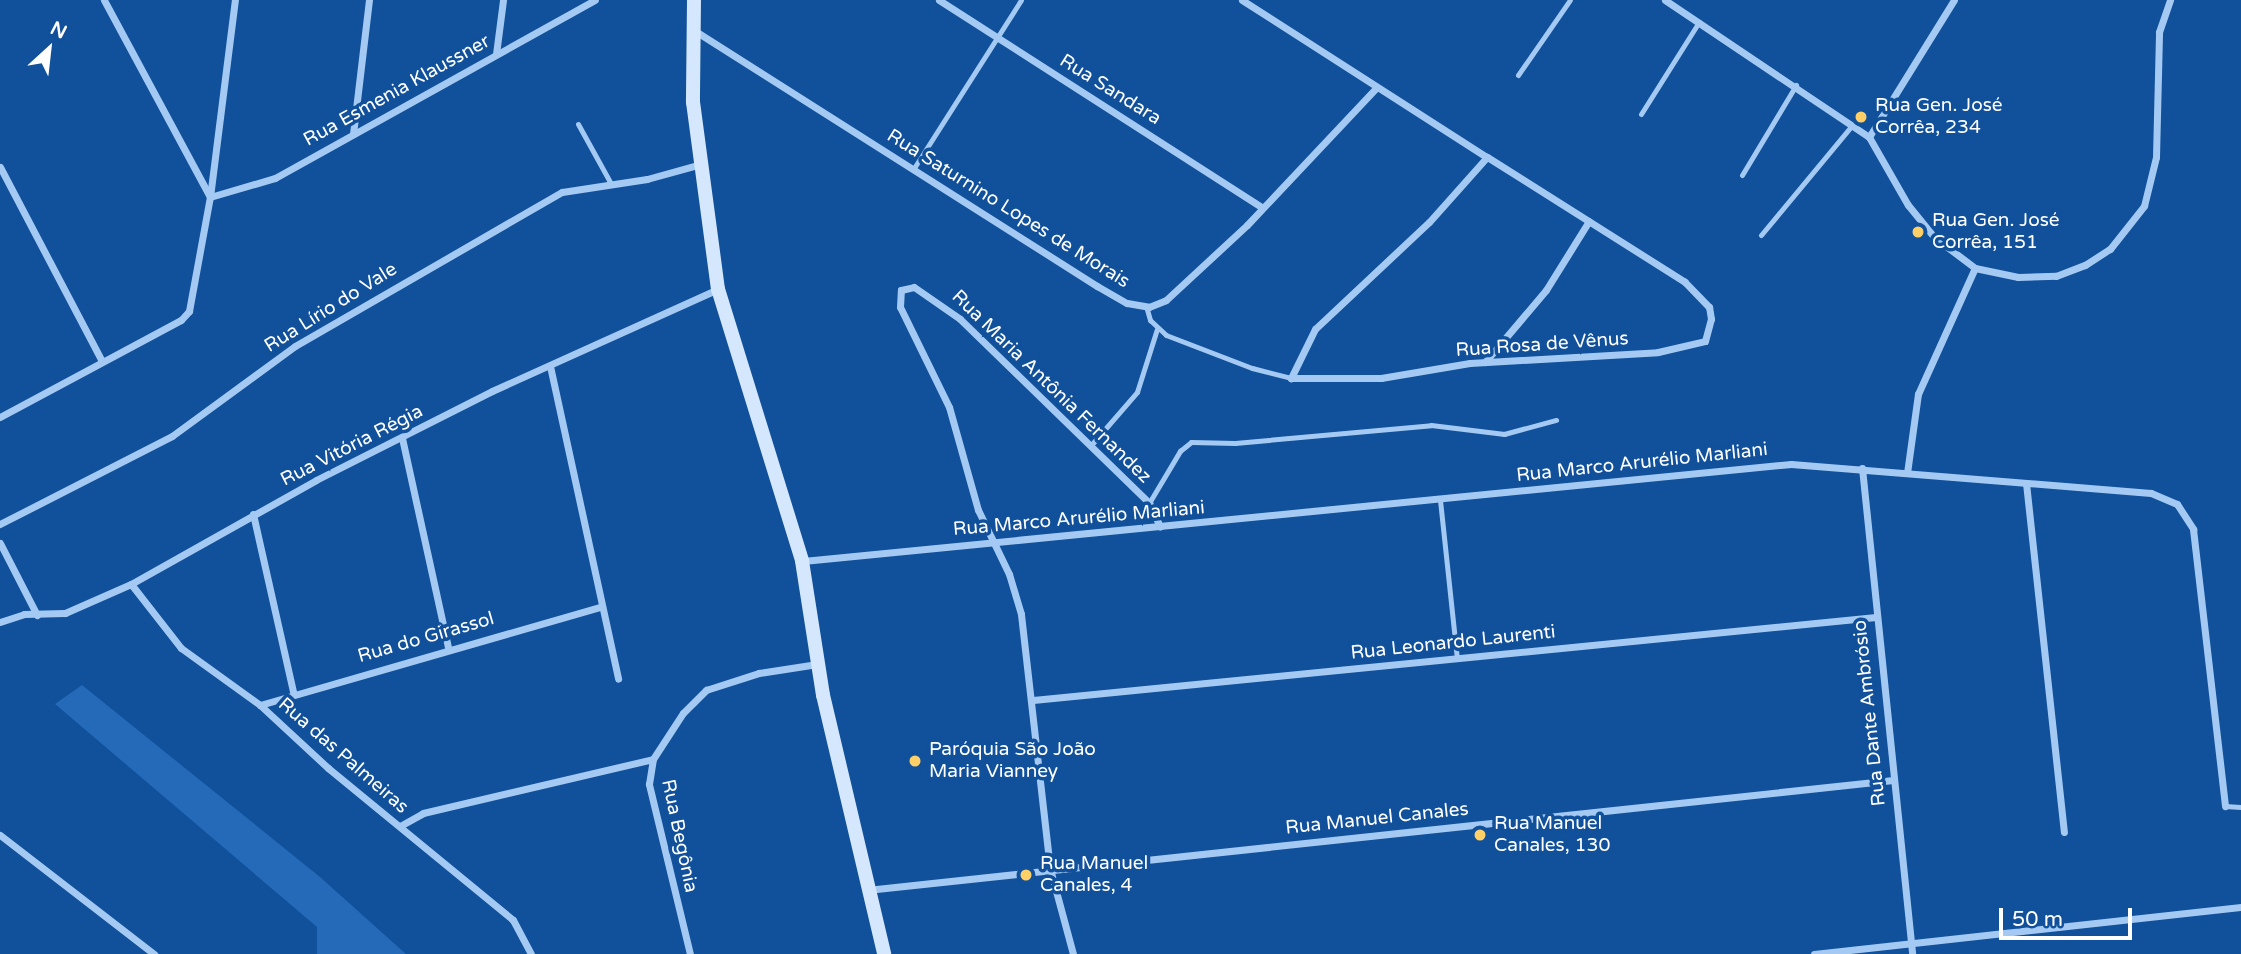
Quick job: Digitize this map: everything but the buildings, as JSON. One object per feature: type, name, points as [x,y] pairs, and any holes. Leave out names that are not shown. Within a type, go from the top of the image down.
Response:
[{"type":"street","points":[[104,0],[210,197]]},
{"type":"street","points":[[0,417],[189,311],[210,197],[235,0]]},
{"type":"street","points":[[353,134],[369,0]]},
{"type":"street","points":[[496,54],[503,0]]},
{"type":"street","name":"Rua Esmenia Klaussner","points":[[210,197],[275,177],[595,0]]},
{"type":"street","points":[[694,0],[692,29],[698,165],[718,289],[802,561],[817,664],[866,890],[884,954]]},
{"type":"street","name":"Rua Sandara","points":[[939,0],[1262,207]]},
{"type":"street","name":"Rua Rosa de Vênus","points":[[1242,0],[1702,296],[1711,319],[1705,341],[1658,352],[1485,362],[1381,378],[1291,378]]},
{"type":"street","points":[[1665,0],[1853,124],[1868,137],[1925,226],[1975,268],[2018,277],[2056,276],[2110,249],[2132,227],[2144,206],[2156,157],[2159,32],[2170,0]]},
{"type":"street","points":[[1868,137],[1954,0]]},
{"type":"street","name":"Rua Saturnino Lopes de Morais","points":[[692,29],[1097,286],[1127,303],[1146,306],[1166,300],[1339,132],[1376,88]]},
{"type":"street","points":[[1291,378],[1315,329],[1429,222],[1486,157]]},
{"type":"street","name":"Rua Lírio do Vale","points":[[0,524],[172,436],[295,346],[562,192],[610,182],[647,179],[698,165]]},
{"type":"street","points":[[0,167],[102,361]]},
{"type":"street","points":[[1485,362],[1546,290],[1589,221]]},
{"type":"street","points":[[1907,473],[1918,394],[1975,268]]},
{"type":"street","name":"Rua Maria Antônia Fernandez","points":[[995,544],[978,510],[949,407],[901,307],[899,297],[906,286],[945,306],[1092,444],[1149,503],[1160,527]]},
{"type":"street","name":"Rua Vitória Régia","points":[[0,622],[65,613],[131,584],[253,514],[402,438],[718,289]]},
{"type":"street","points":[[550,366],[618,678]]},
{"type":"street","points":[[402,438],[448,648]]},
{"type":"street","name":"Rua Marco Arurélio Marliani","points":[[802,561],[1440,500],[1755,466],[1814,464],[2151,493],[2177,504],[2186,514],[2193,529],[2225,806]]},
{"type":"street","name":"Rua Dante Ambrósio","points":[[1862,468],[1912,954]]},
{"type":"street","points":[[2026,483],[2064,832]]},
{"type":"street","points":[[253,514],[293,692]]},
{"type":"street","points":[[0,544],[37,615]]},
{"type":"street","points":[[995,544],[1020,614],[1033,700],[1050,869],[1073,954]]},
{"type":"street","name":"Rua das Palmeiras","points":[[131,584],[181,648],[260,705],[513,919],[531,954]]},
{"type":"street","name":"Rua do Girassol","points":[[260,705],[293,692],[602,606]]},
{"type":"street","name":"Rua Leonardo Laurenti","points":[[1033,700],[1876,617]]},
{"type":"street","name":"Rua Begônia","points":[[690,954],[649,784],[653,759],[683,713],[706,690],[759,673],[817,664]]},
{"type":"street","points":[[400,826],[423,813],[653,759]]},
{"type":"street","name":"Rua Manuel Canales","points":[[866,890],[1893,780]]},
{"type":"street","points":[[0,835],[154,954]]},
{"type":"street","points":[[1814,954],[2241,907]]},
{"type":"lane","points":[[914,168],[1021,0]]},
{"type":"lane","points":[[1518,75],[1570,0]]},
{"type":"lane","points":[[1641,114],[1699,22]]},
{"type":"lane","points":[[1742,176],[1796,85]]},
{"type":"lane","points":[[578,124],[610,182]]},
{"type":"lane","points":[[1761,235],[1853,124]]},
{"type":"lane","points":[[1146,306],[1157,329],[1233,362],[1291,378]]},
{"type":"lane","points":[[1092,444],[1137,392],[1157,329]]},
{"type":"lane","points":[[1149,503],[1180,451],[1191,442],[1235,443],[1431,425],[1504,435],[1556,420]]},
{"type":"lane","points":[[1440,500],[1457,659]]},
{"type":"lane","points":[[2225,806],[2241,807]]},
{"type":"shaded area","points":[[82,685],[320,877],[406,954],[317,954],[317,927],[55,704]]},
{"type":"place","name":"Rua Gen. José Corrêa, 234","points":[[1861,117]]},
{"type":"place","name":"Rua Gen. José Corrêa, 151","points":[[1918,232]]},
{"type":"place","name":"Paróquia São João Maria Vianney","points":[[915,761]]},
{"type":"place","name":"Rua Manuel Canales, 130","points":[[1480,835]]},
{"type":"place","name":"Rua Manuel Canales, 4","points":[[1026,875]]}]
